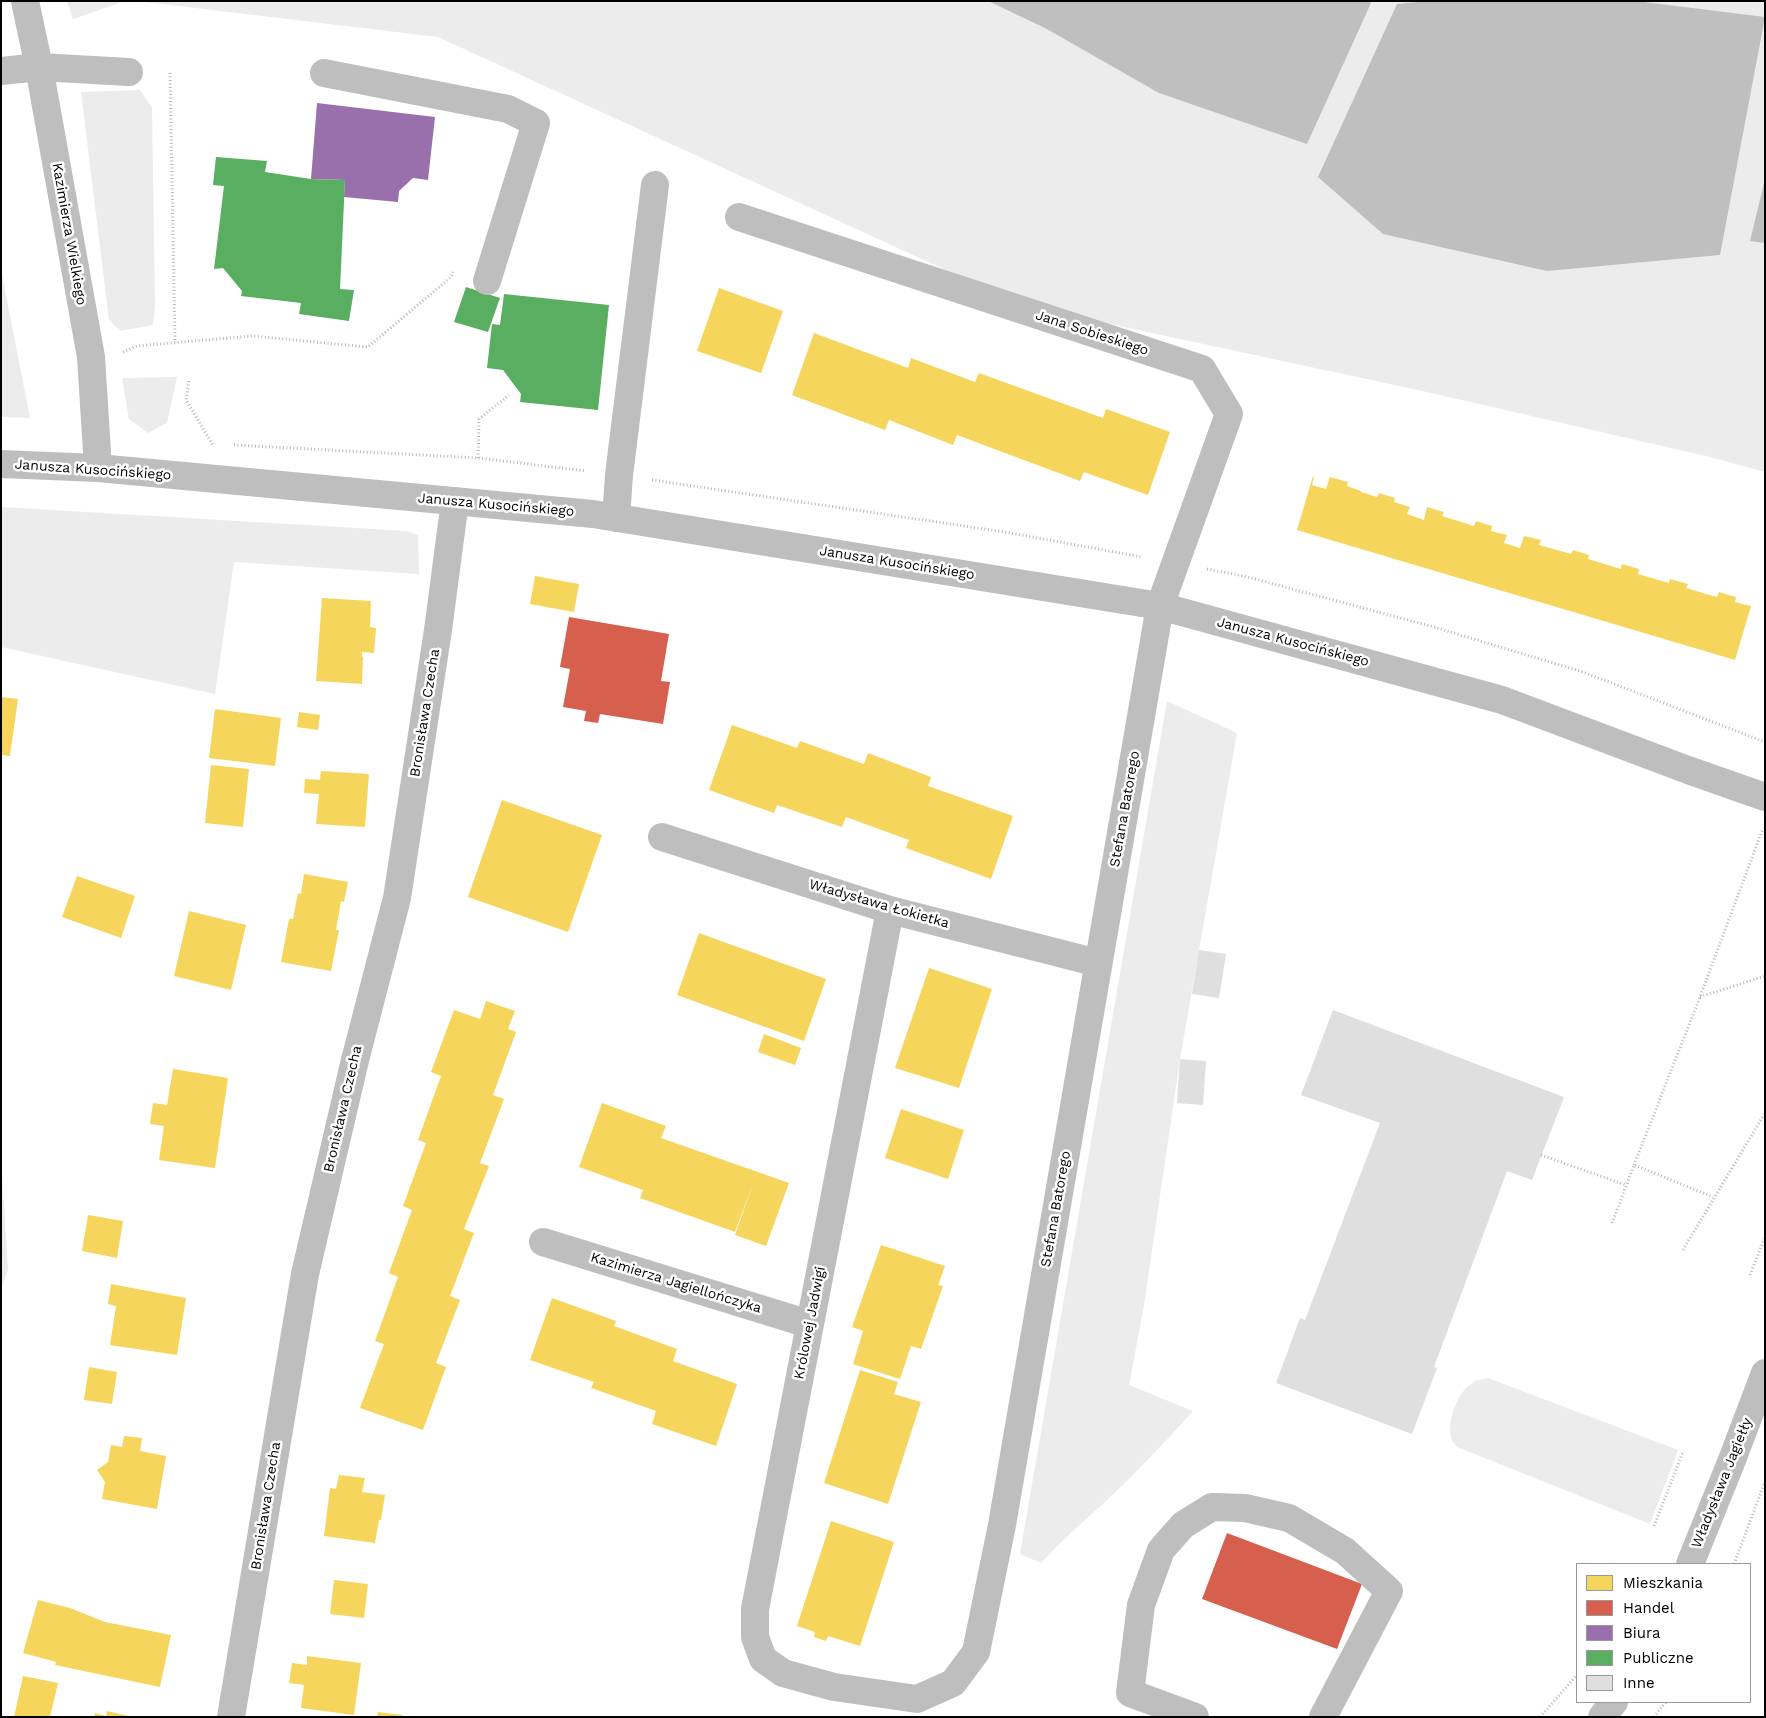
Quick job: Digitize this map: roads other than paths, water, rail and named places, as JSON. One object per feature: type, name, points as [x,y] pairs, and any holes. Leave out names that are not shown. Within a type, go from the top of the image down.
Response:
[{"type":"street","name":"Kazimierza Wielkiego","points":[[25,1],[39,67],[91,357],[98,468]]},
{"type":"street","points":[[1,71],[39,67],[129,72]]},
{"type":"street","points":[[324,73],[508,109],[536,123],[487,281]]},
{"type":"street","points":[[616,518],[620,466],[655,185]]},
{"type":"street","name":"Jana Sobieskiego","points":[[740,217],[1202,369],[1230,414],[1160,606]]},
{"type":"street","name":"Janusza Kusocińskiego","points":[[1,464],[98,468],[593,514],[1160,606],[1502,700],[1765,797]]},
{"type":"street","name":"Bronisława Czecha","points":[[231,1717],[304,1274],[355,1060],[397,898],[438,630],[455,501]]},
{"type":"street","name":"Stefana Batorego","points":[[834,1687],[917,1699],[953,1683],[976,1652],[1002,1526],[1160,606]]},
{"type":"street","name":"Władysława Łokietka","points":[[662,837],[890,910],[1098,963]]},
{"type":"street","name":"Królowej Jadwigi","points":[[834,1687],[783,1673],[763,1659],[755,1637],[756,1609],[809,1324],[890,910]]},
{"type":"street","name":"Kazimierza Jagiellończyka","points":[[543,1242],[809,1324]]},
{"type":"street","name":"Władysława Jagiełły","points":[[1690,1563],[1732,1460],[1757,1375]]},
{"type":"street","points":[[1196,1717],[1130,1693],[1141,1605],[1162,1550],[1182,1525],[1212,1507],[1245,1508],[1289,1518],[1345,1551],[1389,1591],[1323,1717]]},
{"type":"street","points":[[1602,1717],[1613,1703]]}]
